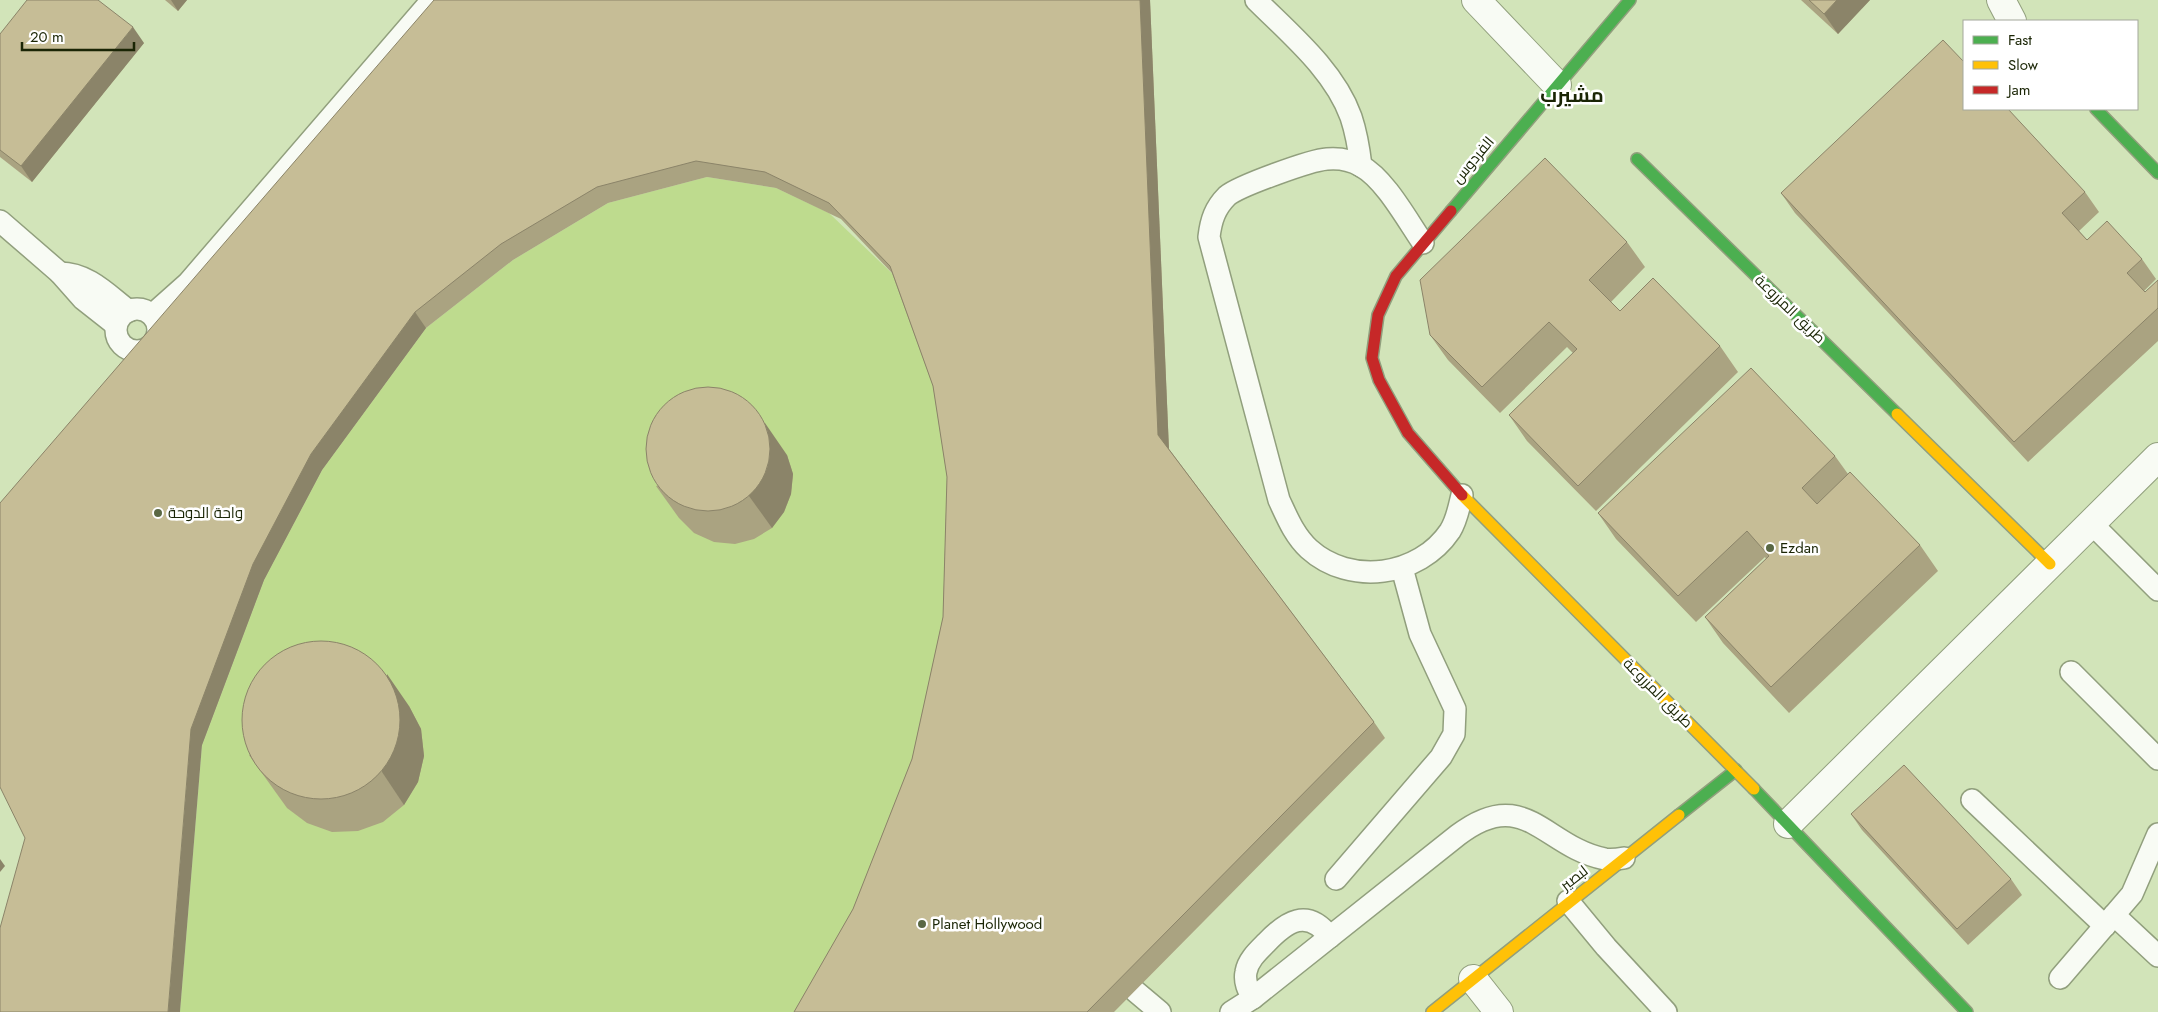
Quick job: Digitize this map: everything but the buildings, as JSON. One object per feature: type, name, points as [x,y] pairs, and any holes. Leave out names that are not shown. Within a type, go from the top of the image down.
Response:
[{"type":"street","points":[[1476,0],[1557,85]]},
{"type":"street","name":"الفردوس","points":[[1372,358],[1374,336],[1385,295],[1396,276],[1630,0]]},
{"type":"street","points":[[2001,0],[2011,20]]},
{"type":"street","points":[[2097,110],[2158,174]]},
{"type":"street","name":"طريق المزروعة","points":[[1637,159],[2050,564]]},
{"type":"street","name":"طريق المزروعة","points":[[1372,358],[1379,380],[1408,433],[1462,495],[1736,770],[1967,1012]]},
{"type":"street","points":[[1788,824],[2158,457]]},
{"type":"street","name":"لبصير","points":[[1432,1012],[1568,901],[1736,770]]},
{"type":"street","points":[[1473,979],[1499,1012]]},
{"type":"lane","points":[[155,320],[432,0]]},
{"type":"lane","points":[[1256,0],[1308,53],[1339,93],[1350,116],[1357,140],[1361,166]]},
{"type":"lane","points":[[1423,243],[1375,176],[1361,166],[1344,160],[1326,159],[1229,195],[1218,206],[1211,221],[1209,237],[1279,500],[1296,534],[1309,549],[1325,560],[1343,568],[1363,573],[1402,568],[1420,559],[1435,547],[1450,530],[1462,495]]},
{"type":"lane","points":[[0,221],[60,273],[69,273],[86,279],[123,318]]},
{"type":"lane","points":[[155,320],[241,243]]},
{"type":"lane","points":[[141,309],[155,320],[158,332],[151,346],[137,352],[127,360],[115,332],[123,318],[141,309]]},
{"type":"lane","points":[[2091,523],[2158,590]]},
{"type":"lane","points":[[1336,879],[1441,757],[1454,734],[1454,709],[1420,634],[1402,568]]},
{"type":"lane","points":[[2071,672],[2158,759]]},
{"type":"lane","points":[[1972,800],[2110,920],[2158,956]]},
{"type":"lane","points":[[1231,1012],[1253,998],[1458,835],[1485,819],[1500,815],[1516,816],[1531,821],[1583,851],[1606,860],[1624,858]]},
{"type":"lane","points":[[2060,978],[2132,894],[2157,837]]},
{"type":"lane","points":[[1568,901],[1606,947],[1666,1012]]},
{"type":"lane","points":[[1253,998],[1248,990],[1246,971],[1255,955],[1283,926],[1293,921],[1304,920],[1324,928],[1330,937]]},
{"type":"lane","points":[[1135,991],[1160,1012]]},
{"type":"green space","points":[[707,177],[776,188],[829,213],[901,282],[944,402],[955,633],[923,775],[814,1012],[180,1012],[202,745],[264,580],[322,470],[426,328],[513,260],[608,203]]},
{"type":"traffic: fast","points":[[1451,211],[1630,0]]},
{"type":"traffic: fast","points":[[2097,110],[2158,173]]},
{"type":"traffic: fast","points":[[1637,159],[1897,414]]},
{"type":"traffic: fast","points":[[1679,815],[1736,770]]},
{"type":"traffic: fast","points":[[1754,789],[1967,1012]]},
{"type":"traffic: slow","points":[[1897,414],[2050,564]]},
{"type":"traffic: slow","points":[[1462,495],[1754,789]]},
{"type":"traffic: slow","points":[[1432,1012],[1679,815]]},
{"type":"traffic: jam","points":[[1451,211],[1396,276],[1378,315],[1372,358],[1379,380],[1408,433],[1462,495]]},
{"type":"place","name":"واحة الدوحة","points":[[158,513]]},
{"type":"place","name":"Ezdan","points":[[1770,548]]},
{"type":"place","name":"Planet Hollywood","points":[[922,924]]},
{"type":"district","name":"مشيرب","points":[[1572,95]]}]
